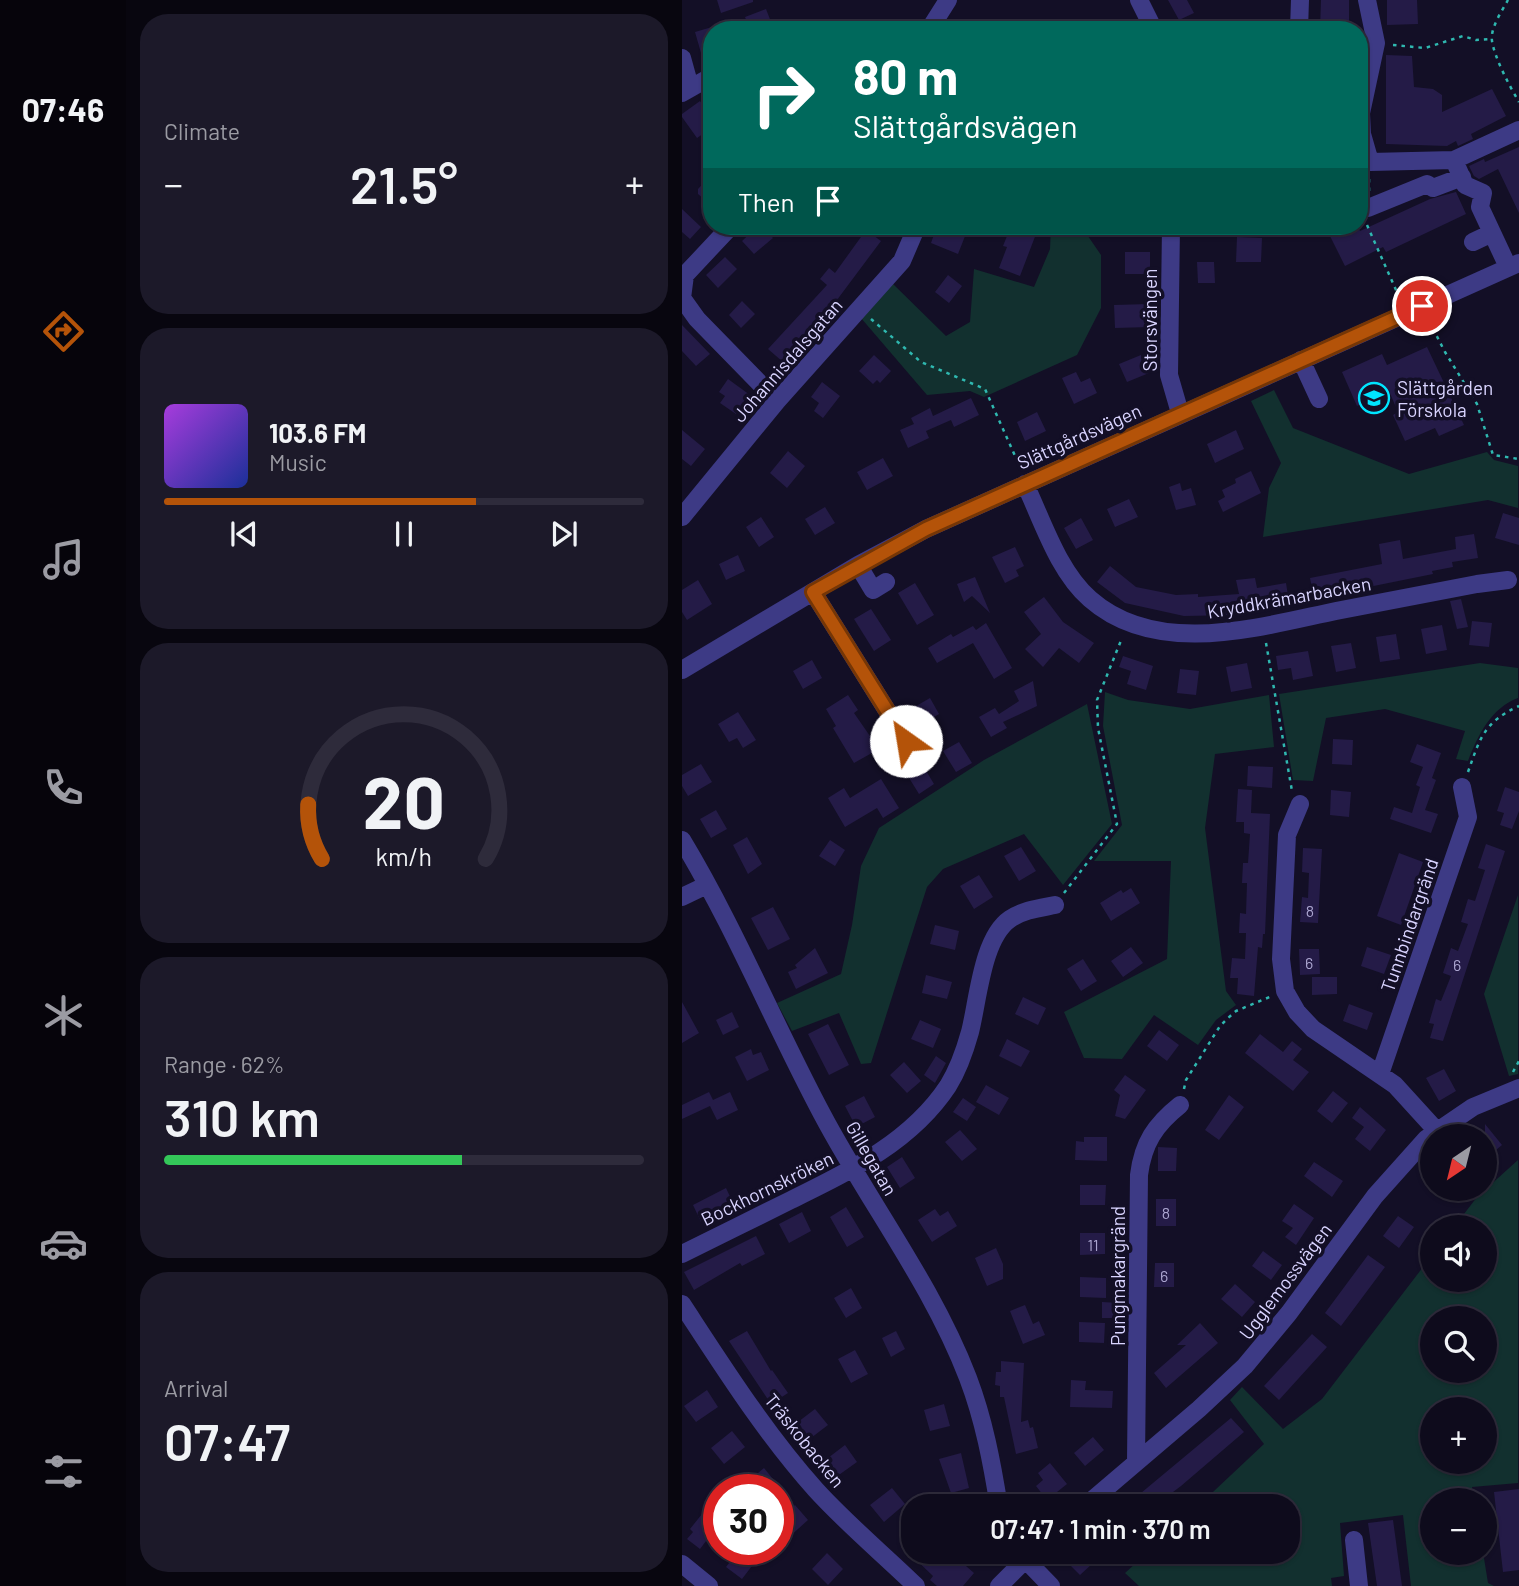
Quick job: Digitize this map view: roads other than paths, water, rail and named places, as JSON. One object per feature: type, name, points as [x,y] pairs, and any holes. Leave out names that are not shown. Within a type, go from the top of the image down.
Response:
[{"type":"street","points":[[935,21],[948,0]]},
{"type":"street","points":[[1139,0],[1150,21]]},
{"type":"street","points":[[1299,21],[1300,0]]},
{"type":"street","points":[[1367,0],[1376,43],[1368,78]]},
{"type":"street","points":[[682,58],[686,90],[703,81]]},
{"type":"street","points":[[1368,155],[1370,162],[1454,160],[1518,132]]},
{"type":"street","points":[[1368,208],[1427,184],[1433,188],[1462,177],[1454,160]]},
{"type":"street","name":"Slättgårdsvägen","points":[[682,670],[858,565],[926,529],[1513,265],[1492,233],[1480,207],[1483,193],[1465,185],[1462,177]]},
{"type":"street","points":[[1473,242],[1492,233]]},
{"type":"street","points":[[723,235],[685,275],[682,298],[697,319],[777,401]]},
{"type":"street","name":"Johannisdalsgatan","points":[[682,517],[777,401],[902,261],[913,235]]},
{"type":"street","name":"Storsvängen","points":[[1171,235],[1168,375],[1180,413]]},
{"type":"street","points":[[1301,360],[1319,399]]},
{"type":"street","name":"Kryddkrämarbacken","points":[[1025,484],[1061,560],[1080,589],[1098,606],[1128,622],[1159,630],[1190,633],[1232,631],[1508,580]]},
{"type":"street","points":[[858,565],[873,590],[886,582]]},
{"type":"street","points":[[813,592],[906,741]]},
{"type":"street","name":"Tunnbindargränd","points":[[1380,1074],[1468,817],[1462,787]]},
{"type":"street","points":[[1300,804],[1287,835],[1281,959],[1285,991],[1297,1012],[1313,1029],[1380,1074],[1407,1096],[1431,1124]]},
{"type":"street","name":"Gillegatan","points":[[682,840],[799,1070],[853,1169],[939,1314],[963,1366],[984,1428],[997,1494]]},
{"type":"street","points":[[682,897],[707,885]]},
{"type":"street","name":"Bockhornskröken","points":[[682,1254],[853,1169],[914,1125],[934,1105],[949,1083],[966,1045],[992,939],[1008,920],[1020,913],[1055,905]]},
{"type":"street","name":"Ugglemossvägen","points":[[1446,1124],[1473,1107],[1518,1088]]},
{"type":"street","name":"Pungmakargränd","points":[[1136,1462],[1139,1175],[1147,1139],[1180,1105]]},
{"type":"street","name":"Ugglemossvägen","points":[[1099,1494],[1245,1366],[1289,1313],[1375,1196],[1420,1145]]},
{"type":"street","name":"Träskobacken","points":[[682,1304],[765,1427],[798,1468],[841,1516],[916,1586]]},
{"type":"street","points":[[1354,1540],[1359,1586]]},
{"type":"street","points":[[682,1564],[709,1586]]},
{"type":"street","points":[[999,1586],[1018,1564]]},
{"type":"street","points":[[1033,1564],[1051,1586]]},
{"type":"place","name":"Slättgården Förskola","points":[[1374,398]]}]
